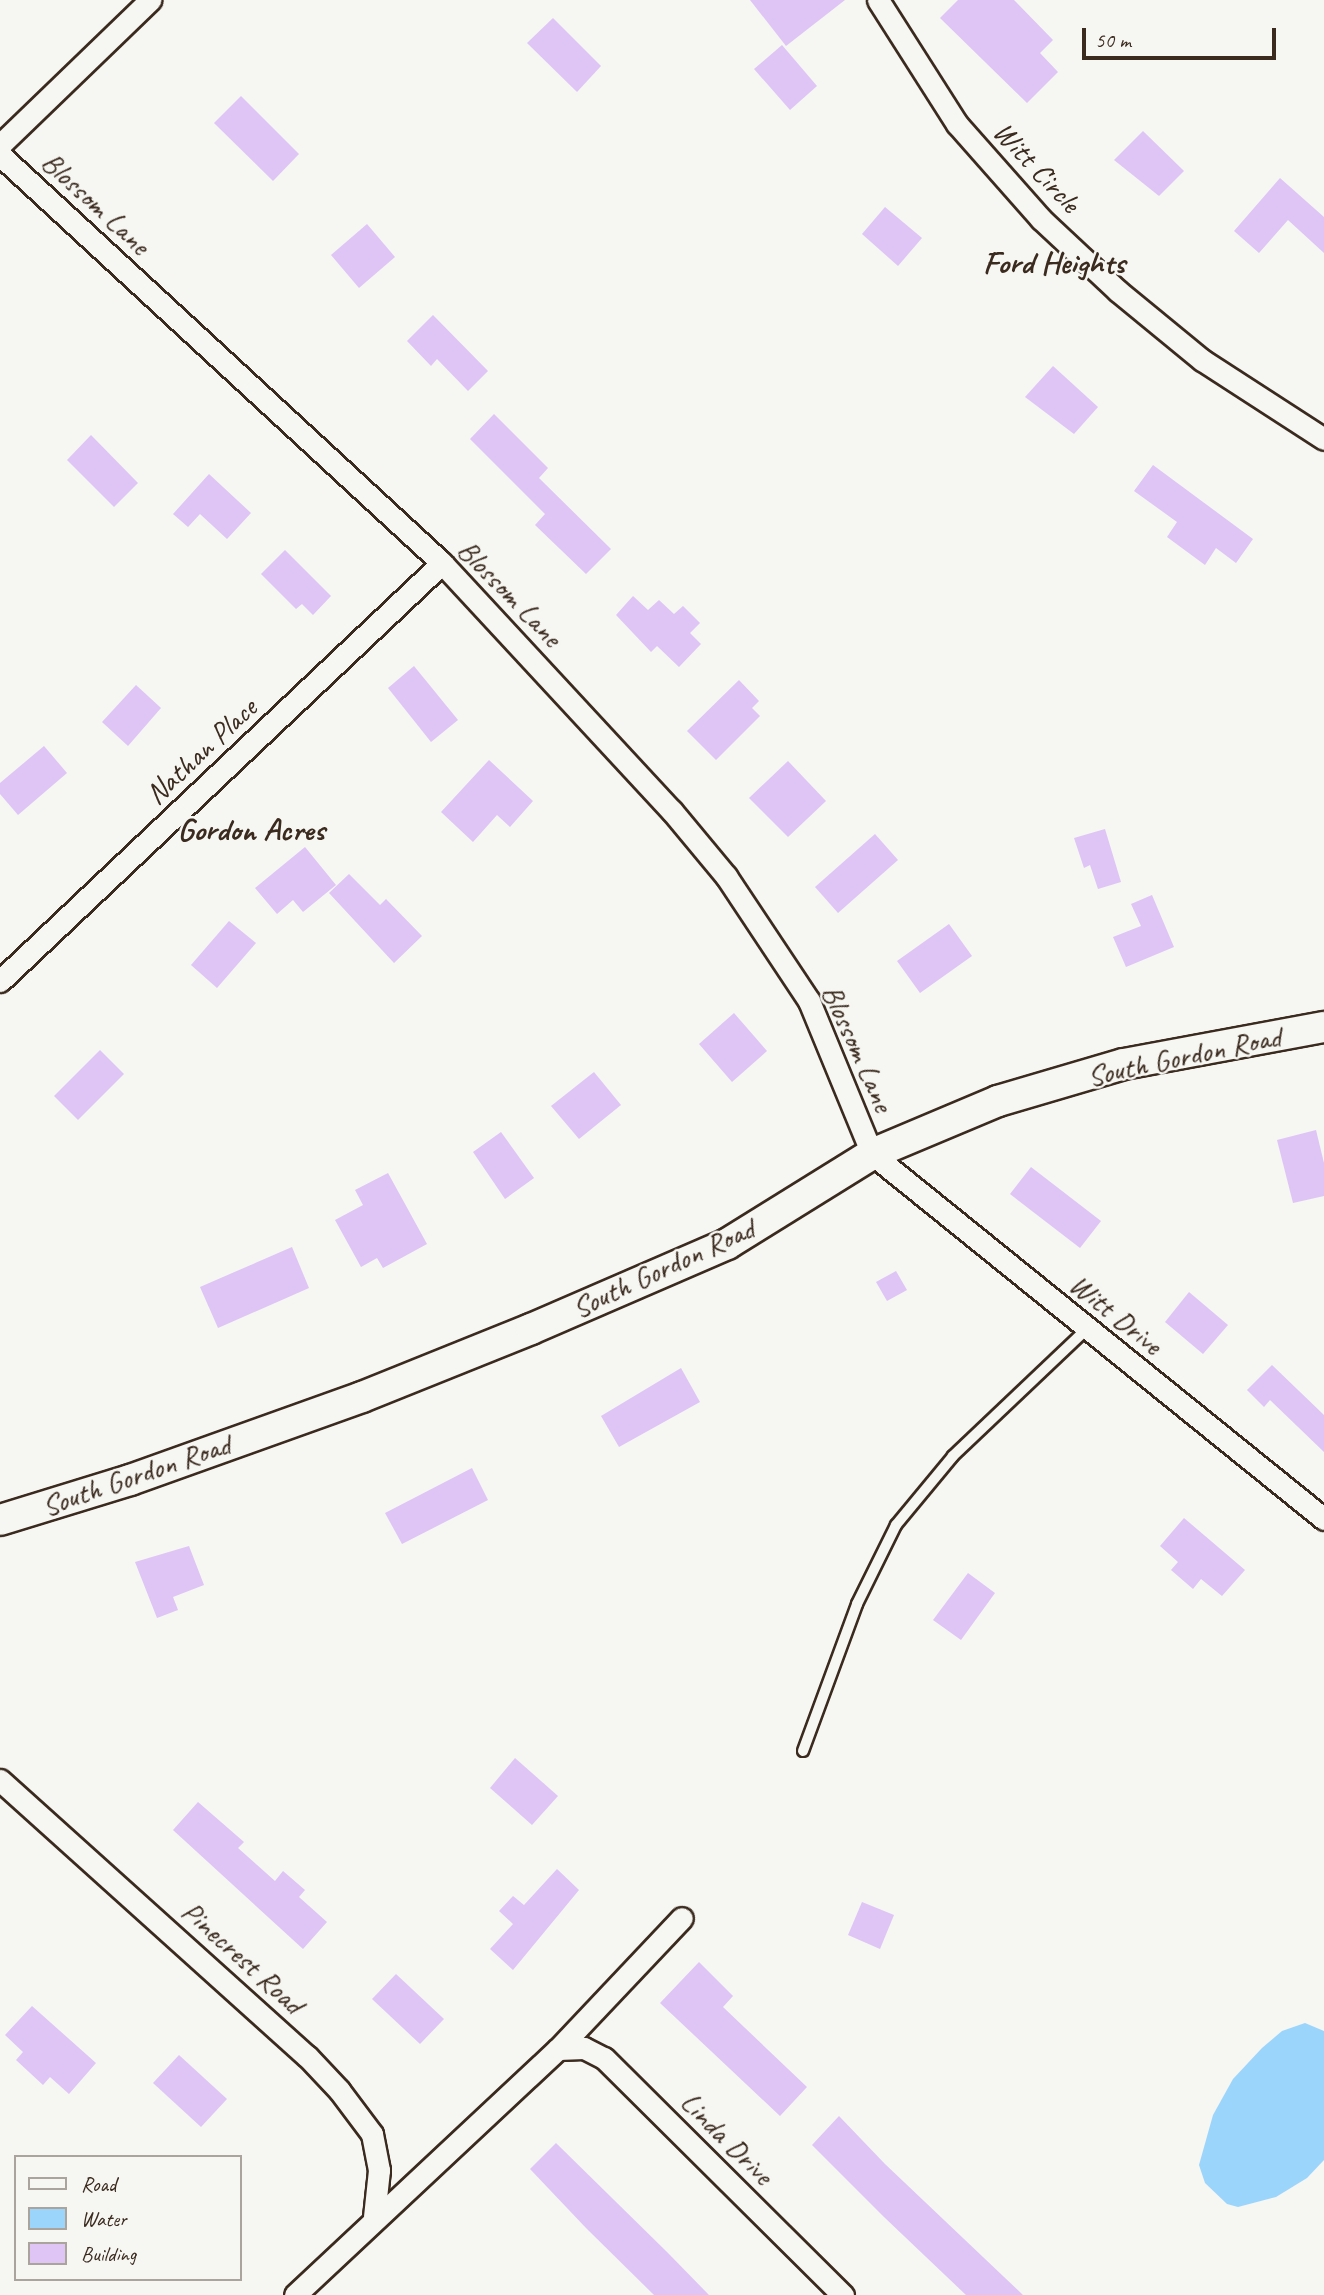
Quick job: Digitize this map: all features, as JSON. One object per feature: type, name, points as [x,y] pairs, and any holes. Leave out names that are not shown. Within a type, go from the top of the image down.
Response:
[{"type":"street","points":[[0,145],[150,0]]},
{"type":"street","name":"Witt Circle","points":[[878,0],[957,124],[1041,219],[1118,291],[1202,360],[1324,439]]},
{"type":"street","name":"Blossom Lane","points":[[0,155],[442,563],[598,728],[726,876],[809,1001],[872,1154]]},
{"type":"street","name":"Nathan Place","points":[[0,981],[442,563]]},
{"type":"street","name":"South Gordon Road","points":[[0,1520],[130,1480],[362,1397],[531,1329],[727,1244],[872,1154],[998,1101],[1124,1064],[1324,1027]]},
{"type":"street","name":"Witt Drive","points":[[872,1154],[1324,1519]]},
{"type":"street","name":"Pinecrest Road","points":[[0,1780],[307,2056],[339,2090],[372,2134],[379,2170],[373,2217]]},
{"type":"street","points":[[295,2295],[373,2217],[558,2049],[682,1918]]},
{"type":"street","name":"Linda Drive","points":[[558,2049],[584,2048],[604,2058],[843,2295]]},
{"type":"lane","points":[[803,1751],[857,1604],[896,1525],[953,1456],[1087,1329]]},
{"type":"water","points":[[1305,2023],[1324,2031],[1324,2160],[1307,2178],[1276,2197],[1238,2207],[1227,2204],[1205,2183],[1199,2165],[1213,2115],[1233,2079],[1262,2048],[1282,2031]]},
{"type":"building","points":[[750,0],[845,0],[786,46]]},
{"type":"building","points":[[958,0],[1014,0],[1053,40],[1040,53],[1058,72],[1027,103],[940,18]]},
{"type":"building","points":[[553,18],[601,66],[577,92],[527,43]]},
{"type":"building","points":[[782,45],[817,86],[790,110],[754,69]]},
{"type":"building","points":[[241,96],[299,154],[273,181],[214,123]]},
{"type":"building","points":[[1143,131],[1184,171],[1159,196],[1114,160]]},
{"type":"building","points":[[1280,178],[1324,217],[1324,253],[1288,220],[1259,253],[1234,231]]},
{"type":"building","points":[[885,207],[922,238],[898,266],[862,234]]},
{"type":"building","points":[[367,224],[395,257],[359,288],[331,255]]},
{"type":"building","points":[[433,315],[488,371],[468,391],[437,359],[431,366],[407,341]]},
{"type":"building","points":[[1053,366],[1098,407],[1074,434],[1025,397]]},
{"type":"building","points":[[494,414],[548,468],[539,478],[611,549],[586,574],[535,525],[545,514],[470,439]]},
{"type":"building","points":[[91,435],[138,483],[114,507],[67,460]]},
{"type":"building","points":[[1153,465],[1253,539],[1236,563],[1216,548],[1205,565],[1167,537],[1177,522],[1134,491]]},
{"type":"building","points":[[209,474],[251,513],[227,539],[200,514],[188,527],[173,514]]},
{"type":"building","points":[[285,550],[331,596],[313,615],[302,604],[296,609],[261,574]]},
{"type":"building","points":[[633,596],[648,610],[659,600],[674,614],[683,606],[700,623],[690,633],[701,644],[679,667],[657,646],[651,652],[616,615]]},
{"type":"building","points":[[414,666],[458,720],[431,742],[388,688]]},
{"type":"building","points":[[739,680],[759,701],[752,708],[760,716],[716,760],[687,731]]},
{"type":"building","points":[[136,685],[161,708],[128,746],[102,722]]},
{"type":"building","points":[[44,746],[67,773],[18,815],[0,794],[0,783]]},
{"type":"building","points":[[489,760],[533,801],[510,827],[497,815],[473,842],[441,812]]},
{"type":"building","points":[[788,761],[826,801],[788,837],[749,798]]},
{"type":"building","points":[[1105,829],[1121,882],[1098,889],[1090,865],[1084,868],[1074,838]]},
{"type":"building","points":[[875,834],[898,860],[838,913],[815,887]]},
{"type":"building","points":[[305,847],[336,885],[303,912],[293,900],[277,914],[255,888]]},
{"type":"building","points":[[349,874],[380,905],[386,899],[422,936],[394,963],[329,893]]},
{"type":"building","points":[[1152,895],[1174,947],[1126,967],[1113,937],[1141,926],[1131,904]]},
{"type":"building","points":[[229,921],[256,943],[217,988],[191,965]]},
{"type":"building","points":[[949,924],[972,956],[920,993],[897,961]]},
{"type":"building","points":[[734,1013],[767,1051],[732,1082],[699,1044]]},
{"type":"building","points":[[100,1050],[124,1074],[78,1120],[54,1096]]},
{"type":"building","points":[[594,1072],[621,1105],[579,1139],[551,1106]]},
{"type":"building","points":[[1316,1130],[1324,1163],[1324,1196],[1293,1203],[1277,1140]]},
{"type":"building","points":[[501,1132],[534,1178],[505,1199],[473,1152]]},
{"type":"building","points":[[1031,1167],[1101,1221],[1080,1248],[1010,1194]]},
{"type":"building","points":[[388,1173],[427,1244],[383,1268],[377,1258],[361,1267],[335,1220],[363,1205],[355,1190]]},
{"type":"building","points":[[292,1247],[309,1288],[218,1328],[200,1287]]},
{"type":"building","points":[[896,1271],[907,1290],[887,1301],[876,1282]]},
{"type":"building","points":[[1189,1292],[1228,1325],[1203,1354],[1165,1322]]},
{"type":"building","points":[[1272,1365],[1324,1415],[1324,1452],[1270,1400],[1264,1407],[1247,1390]]},
{"type":"building","points":[[681,1368],[700,1402],[619,1447],[601,1416]]},
{"type":"building","points":[[472,1468],[488,1500],[402,1544],[385,1513]]},
{"type":"building","points":[[1184,1518],[1245,1570],[1222,1596],[1201,1579],[1193,1589],[1171,1570],[1178,1562],[1160,1546]]},
{"type":"building","points":[[189,1546],[204,1585],[173,1597],[178,1610],[157,1618],[135,1562]]},
{"type":"building","points":[[968,1573],[995,1593],[961,1640],[933,1620]]},
{"type":"building","points":[[515,1758],[558,1796],[532,1825],[490,1788]]},
{"type":"building","points":[[198,1802],[244,1842],[238,1848],[275,1881],[283,1871],[305,1890],[299,1897],[327,1922],[303,1949],[173,1830]]},
{"type":"building","points":[[557,1869],[579,1890],[513,1970],[490,1949],[513,1924],[499,1911],[513,1896],[524,1905]]},
{"type":"building","points":[[862,1902],[894,1915],[880,1949],[848,1935]]},
{"type":"building","points":[[699,1962],[733,1996],[723,2007],[807,2087],[780,2116],[660,2003]]},
{"type":"building","points":[[396,1974],[444,2019],[420,2044],[372,1999]]},
{"type":"building","points":[[32,2006],[96,2063],[69,2094],[50,2077],[43,2085],[16,2060],[23,2052],[5,2035]]},
{"type":"building","points":[[179,2055],[227,2099],[201,2127],[153,2083]]},
{"type":"building","points":[[839,2116],[885,2164],[1023,2295],[966,2295],[884,2217],[812,2145]]},
{"type":"building","points":[[556,2143],[709,2295],[654,2295],[586,2228],[530,2169]]},
{"type":"district","name":"Ford Heights","points":[[1054,263]]},
{"type":"district","name":"Gordon Acres","points":[[251,830]]}]
